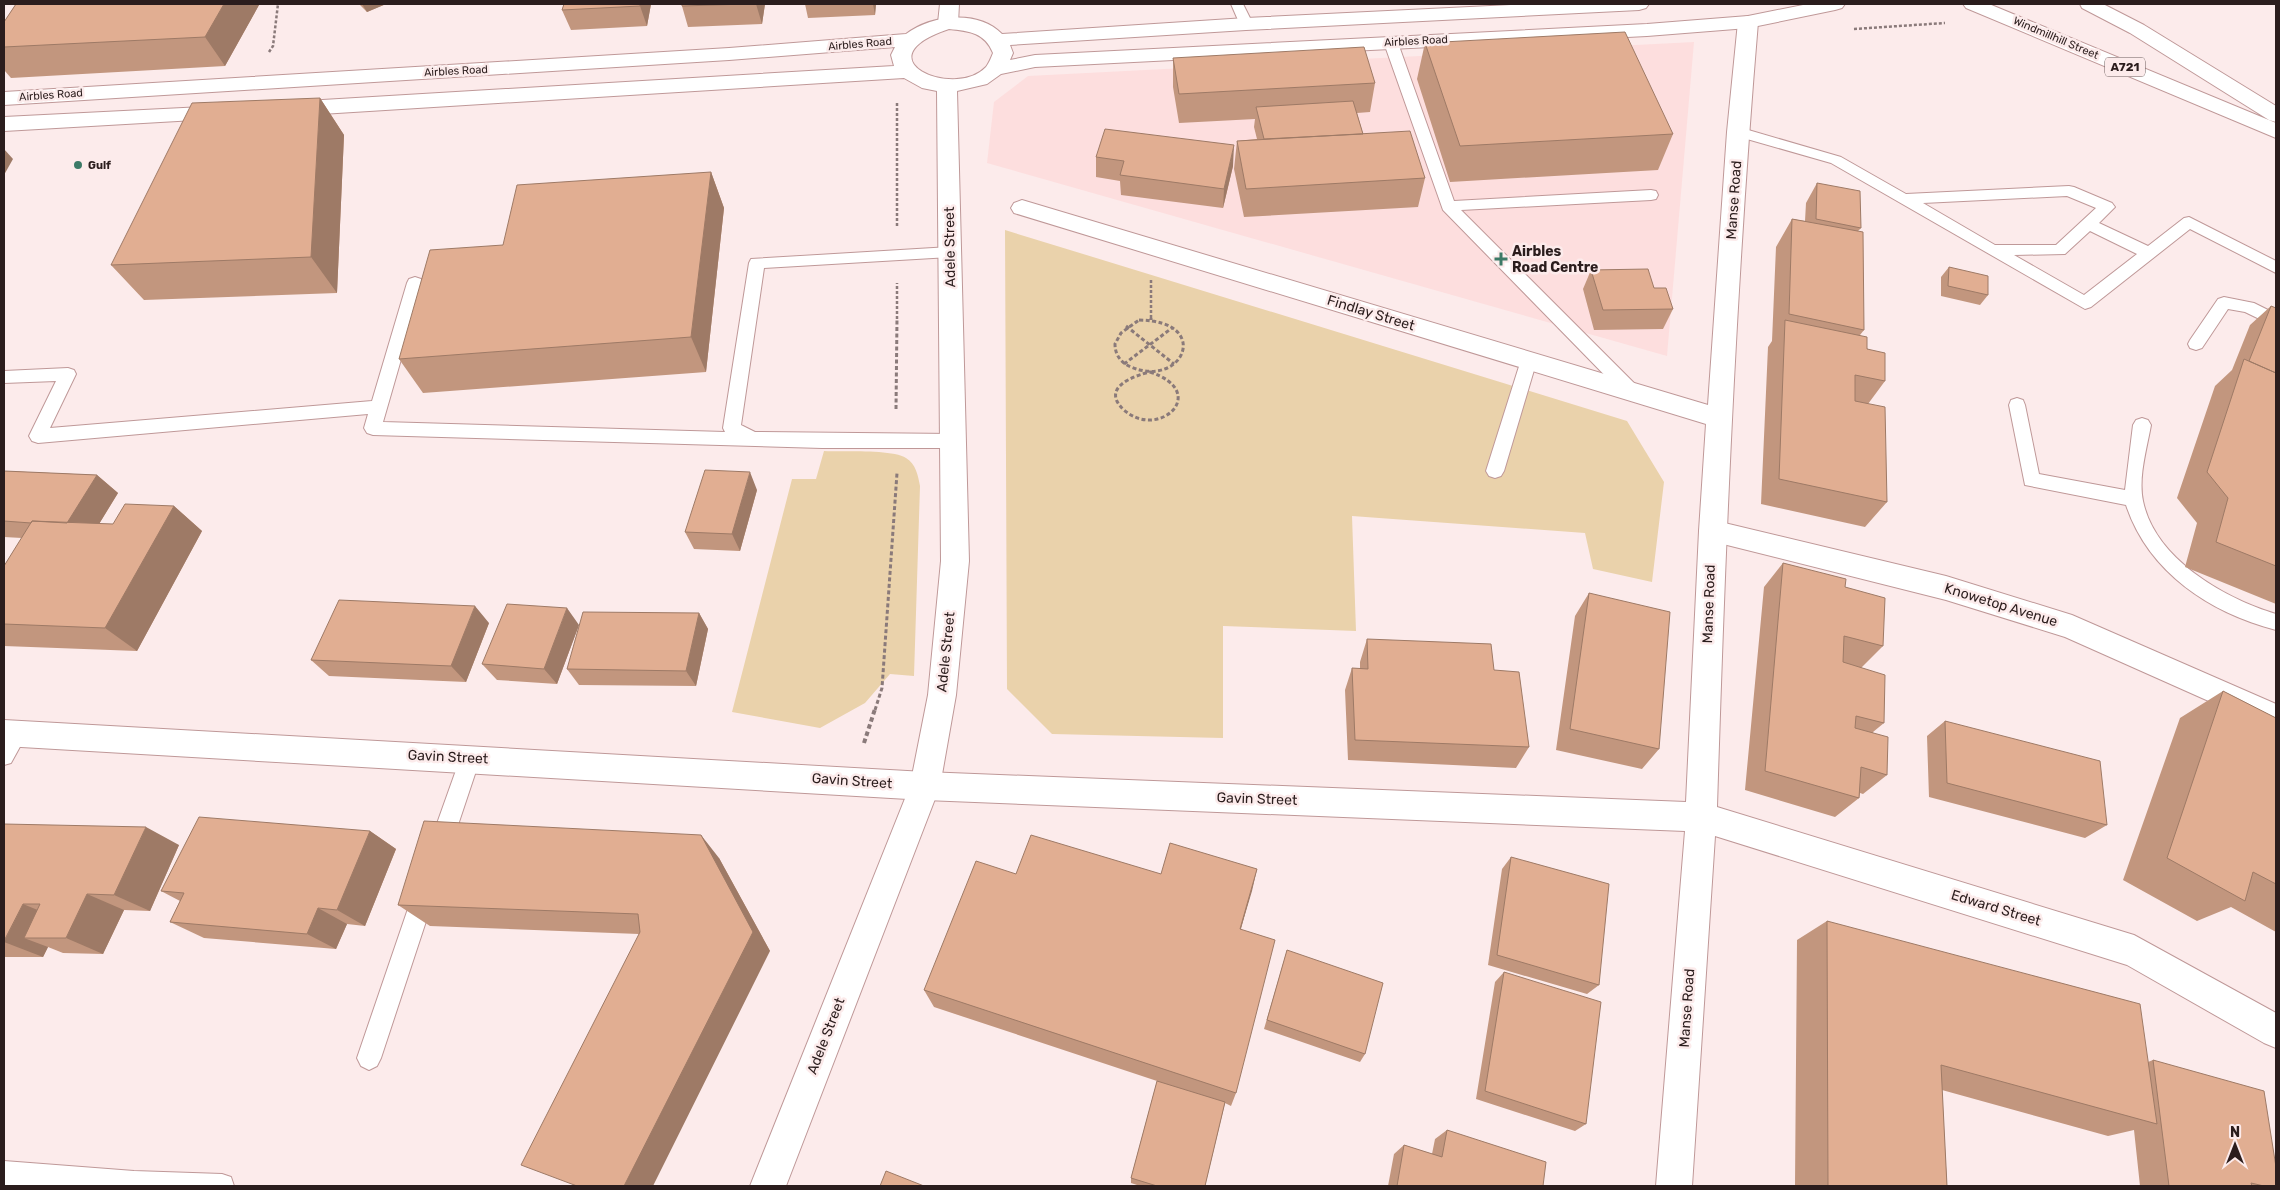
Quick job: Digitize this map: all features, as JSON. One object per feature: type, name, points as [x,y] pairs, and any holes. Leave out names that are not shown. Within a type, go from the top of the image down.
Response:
[{"type":"street","points":[[948,23],[949,4]]},
{"type":"street","name":"Airbles Road","points":[[4,99],[729,54],[908,40],[928,28],[948,23],[968,24],[983,28],[999,40],[1246,24],[1639,4]]},
{"type":"street","name":"Airbles Road","points":[[908,40],[901,51],[900,60],[906,72],[919,81],[947,86],[979,80],[996,69],[1035,61],[1647,30],[1748,22],[1835,4]]},
{"type":"street","name":"Windmillhill Street","points":[[1973,4],[2276,131]]},
{"type":"street","name":"A721","points":[[2089,4],[2137,28],[2276,115]]},
{"type":"street","name":"Manse Road","points":[[1674,1186],[1701,817],[1712,531],[1738,132],[1748,22]]},
{"type":"street","points":[[996,69],[1003,53],[999,40]]},
{"type":"street","name":"Airbles Road","points":[[4,124],[257,111],[906,72]]},
{"type":"street","name":"Adele Street","points":[[768,1186],[925,786],[942,695],[955,560],[947,86]]},
{"type":"street","name":"Findlay Street","points":[[1022,208],[1720,418]]},
{"type":"street","name":"Knowetop Avenue","points":[[1712,531],[1946,588],[2072,627],[2276,718]]},
{"type":"street","name":"Gavin Street","points":[[8,741],[470,759],[925,786],[1701,817]]},
{"type":"street","name":"Edward Street","points":[[1701,817],[2134,951],[2276,1031]]},
{"type":"lane","points":[[1237,4],[1246,24]]},
{"type":"lane","points":[[1391,43],[1448,206],[1630,390]]},
{"type":"lane","points":[[1738,132],[1836,160],[2085,303],[2189,222],[2276,268]]},
{"type":"lane","points":[[1904,199],[2070,190],[2107,207],[2060,250],[1993,250]]},
{"type":"lane","points":[[1448,206],[1651,195]]},
{"type":"lane","points":[[2088,224],[2149,253]]},
{"type":"lane","points":[[753,439],[732,428],[757,263],[950,252]]},
{"type":"lane","points":[[415,283],[373,428],[753,439],[953,441]]},
{"type":"lane","points":[[2196,344],[2224,303],[2248,307],[2276,321]]},
{"type":"lane","points":[[1495,472],[1529,360]]},
{"type":"lane","points":[[4,377],[68,374],[38,436],[379,407]]},
{"type":"lane","points":[[2017,405],[2031,480],[2133,499]]},
{"type":"lane","points":[[2142,425],[2133,499],[2141,523],[2155,546],[2176,569],[2203,590],[2234,607],[2276,622]]},
{"type":"lane","points":[[369,1058],[470,759]]},
{"type":"lane","points":[[4,1173],[134,1183],[222,1186]]},
{"type":"path","points":[[248,83],[273,46],[278,4]]},
{"type":"path","points":[[1798,12],[1811,29],[1866,28],[1952,22]]},
{"type":"path","points":[[1172,328],[1167,324],[1151,320],[1139,320],[1126,326],[1117,334],[1114,345],[1116,356],[1124,364],[1136,370],[1150,372],[1163,375],[1173,382],[1179,392],[1178,403],[1163,418],[1151,420],[1138,419],[1127,415],[1119,407],[1116,397],[1118,387],[1126,378],[1137,373],[1150,372],[1163,370],[1174,364],[1182,355],[1183,343],[1178,332],[1172,328]]},
{"type":"path","points":[[1126,326],[1174,364]]},
{"type":"path","points":[[1124,364],[1172,328]]},
{"type":"shaded area","name":"Airbles Road Centre","points":[[1694,42],[1667,356],[987,163],[994,102],[1028,76]]},
{"type":"shaded area","points":[[1005,230],[1627,421],[1664,482],[1652,582],[1593,569],[1585,533],[1352,516],[1356,631],[1223,626],[1223,738],[1052,734],[1007,689]]},
{"type":"shaded area","points":[[824,451],[879,452],[899,455],[912,463],[920,486],[914,676],[890,674],[865,703],[820,728],[732,712],[792,479],[816,479]]},
{"type":"building","points":[[16,4],[224,4],[205,37],[4,47],[4,22]]},
{"type":"building","points":[[564,4],[640,4],[640,6],[562,10]]},
{"type":"building","points":[[682,4],[746,4],[682,6]]},
{"type":"building","points":[[1625,32],[1673,134],[1460,146],[1425,43]]},
{"type":"building","points":[[1364,47],[1375,83],[1179,94],[1173,58]]},
{"type":"building","points":[[320,98],[311,257],[111,265],[192,103]]},
{"type":"building","points":[[1353,101],[1363,134],[1264,139],[1256,107]]},
{"type":"building","points":[[1105,129],[1234,145],[1224,189],[1120,175],[1124,161],[1096,157]]},
{"type":"building","points":[[1410,131],[1425,178],[1246,189],[1237,141]]},
{"type":"building","points":[[711,172],[691,337],[399,359],[430,250],[503,245],[517,185]]},
{"type":"building","points":[[1817,183],[1860,191],[1861,228],[1816,219]]},
{"type":"building","points":[[1792,219],[1863,232],[1864,330],[1789,314]]},
{"type":"building","points":[[1949,267],[1988,276],[1988,295],[1948,286]]},
{"type":"building","points":[[1648,269],[1654,288],[1666,288],[1673,309],[1603,310],[1591,270]]},
{"type":"building","points":[[2271,306],[2276,308],[2276,373],[2249,361]]},
{"type":"building","points":[[1785,320],[1867,337],[1867,349],[1885,353],[1885,381],[1855,375],[1855,401],[1885,407],[1887,502],[1779,479]]},
{"type":"building","points":[[2244,359],[2276,373],[2276,566],[2216,542],[2228,498],[2207,472]]},
{"type":"building","points":[[705,470],[750,472],[732,534],[685,532]]},
{"type":"building","points":[[4,471],[97,475],[67,523],[32,521],[31,523],[4,521]]},
{"type":"building","points":[[125,504],[174,506],[105,628],[4,624],[4,566],[32,521],[113,524]]},
{"type":"building","points":[[1783,563],[1846,579],[1845,587],[1885,598],[1883,646],[1844,636],[1843,662],[1885,675],[1884,723],[1856,716],[1855,728],[1888,737],[1887,775],[1861,767],[1859,798],[1765,771]]},
{"type":"building","points":[[1589,593],[1670,612],[1659,749],[1570,729]]},
{"type":"building","points":[[339,600],[475,606],[451,666],[311,660]]},
{"type":"building","points":[[507,604],[567,608],[544,669],[482,664]]},
{"type":"building","points":[[583,612],[699,613],[686,671],[567,669]]},
{"type":"building","points":[[1367,639],[1491,644],[1494,670],[1519,672],[1529,747],[1355,740],[1352,668],[1368,669]]},
{"type":"building","points":[[2223,691],[2276,718],[2276,884],[2253,872],[2245,901],[2167,858]]},
{"type":"building","points":[[1945,721],[2100,761],[2107,825],[1947,783]]},
{"type":"building","points":[[199,817],[370,831],[337,910],[318,908],[307,934],[170,922],[184,893],[161,891]]},
{"type":"building","points":[[424,821],[701,835],[753,932],[624,1186],[577,1186],[521,1165],[640,932],[638,914],[398,905]]},
{"type":"building","points":[[4,824],[146,827],[114,895],[87,894],[66,938],[24,938],[40,904],[23,904],[4,941]]},
{"type":"building","points":[[1031,835],[1161,874],[1170,843],[1257,869],[1240,929],[1275,940],[1236,1093],[924,990],[976,861],[1016,874]]},
{"type":"building","points":[[1511,857],[1609,884],[1599,985],[1497,955]]},
{"type":"building","points":[[1827,921],[2140,1004],[2157,1124],[1941,1065],[1947,1186],[1828,1186]]},
{"type":"building","points":[[1287,950],[1383,983],[1365,1054],[1267,1020]]},
{"type":"building","points":[[1504,972],[1601,1002],[1586,1124],[1485,1091]]},
{"type":"building","points":[[2153,1060],[2264,1091],[2276,1167],[2276,1186],[2251,1183],[2252,1186],[2169,1186]]},
{"type":"building","points":[[1157,1081],[1225,1102],[1205,1186],[1157,1186],[1131,1178]]},
{"type":"building","points":[[1447,1130],[1546,1162],[1543,1186],[1397,1186],[1404,1145],[1442,1157]]},
{"type":"building","points":[[886,1171],[924,1186],[880,1186]]},
{"type":"place","name":"Gulf","points":[[78,165]]},
{"type":"place","name":"Airbles Road Centre","points":[[1501,259]]}]
